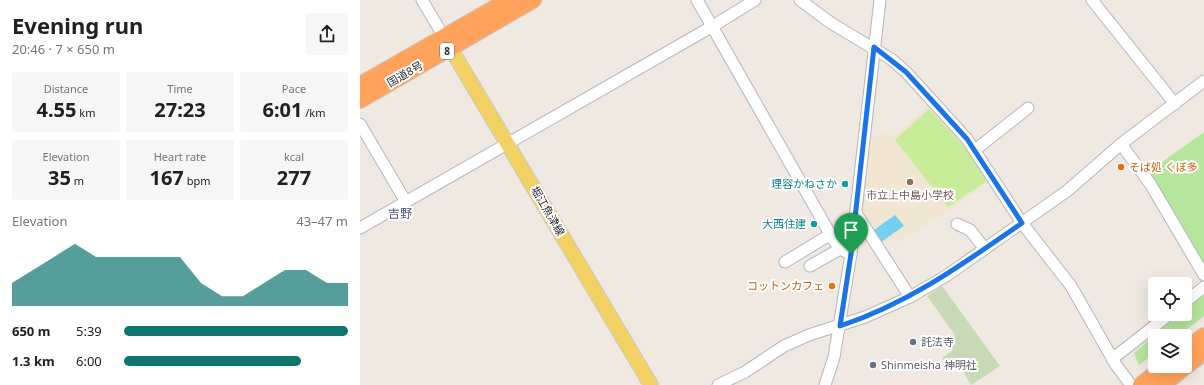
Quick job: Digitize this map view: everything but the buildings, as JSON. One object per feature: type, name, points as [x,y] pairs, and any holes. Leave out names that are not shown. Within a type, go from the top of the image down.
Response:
[{"type":"highway","name":"国道8号","points":[[360,100],[448,43],[508,0]]},
{"type":"highway","name":"国道8号","points":[[360,85],[533,0]]},
{"type":"highway","points":[[1192,345],[1204,336]]},
{"type":"highway","points":[[1162,385],[1204,352]]},
{"type":"highway","points":[[1141,385],[1156,373]]},
{"type":"main road","name":"堀江魚津線","points":[[448,43],[651,385]]},
{"type":"street","points":[[422,0],[448,43]]},
{"type":"street","points":[[697,0],[840,249],[851,254]]},
{"type":"street","points":[[360,228],[713,26],[755,0]]},
{"type":"street","points":[[800,0],[831,23],[874,47],[906,72],[975,150],[1022,223],[1071,286],[1114,362],[1131,385]]},
{"type":"street","points":[[825,385],[834,358],[851,254],[880,0]]},
{"type":"street","points":[[1092,0],[1175,104]]},
{"type":"street","points":[[718,385],[745,372],[784,346],[809,335],[865,318],[910,297],[946,276],[1067,191],[1121,144],[1204,81]]},
{"type":"street","points":[[975,150],[1028,108]]},
{"type":"street","points":[[360,124],[406,202]]},
{"type":"street","points":[[1121,144],[1151,185],[1204,275]]},
{"type":"street","points":[[856,213],[910,297]]},
{"type":"street","points":[[957,224],[970,230],[985,249]]},
{"type":"street","points":[[785,262],[831,234]]},
{"type":"street","points":[[810,266],[840,249]]},
{"type":"street","points":[[1192,296],[1204,287]]},
{"type":"street","points":[[1114,362],[1162,321]]},
{"type":"shaded area","points":[[929,106],[971,151],[991,181],[901,241],[896,237],[881,246],[861,215],[865,145],[885,130],[893,137]]},
{"type":"green space","points":[[929,109],[969,152],[987,181],[948,207],[895,140]]},
{"type":"green space","points":[[1204,132],[1204,266],[1147,173]]},
{"type":"green space","points":[[942,286],[1000,366],[971,385],[960,366],[952,370],[942,358],[953,350],[947,342],[955,335],[927,296]]},
{"type":"green space","points":[[1204,294],[1204,316],[1187,329],[1162,329],[1172,321],[1192,321],[1192,304]]},
{"type":"green space","points":[[1148,341],[1148,358],[1139,365],[1134,353]]},
{"type":"water","points":[[895,215],[904,226],[881,242],[874,230]]},
{"type":"place","name":"そば処 くぼ多","points":[[1121,167]]},
{"type":"place","name":"市立上中島小学校","points":[[910,182]]},
{"type":"place","name":"理容かねさか","points":[[845,184]]},
{"type":"place","name":"大西住建","points":[[814,224]]},
{"type":"place","name":"コットンカフェ","points":[[832,286]]},
{"type":"place","name":"託法寺","points":[[913,342]]},
{"type":"place","name":"Shinmeisha 神明社","points":[[873,365]]},
{"type":"district","name":"吉野","points":[[400,214]]},
{"type":"route","points":[[874,47],[906,72],[967,139],[979,155],[1022,223],[946,276],[910,297],[865,318],[840,326],[851,254],[874,47]]}]
